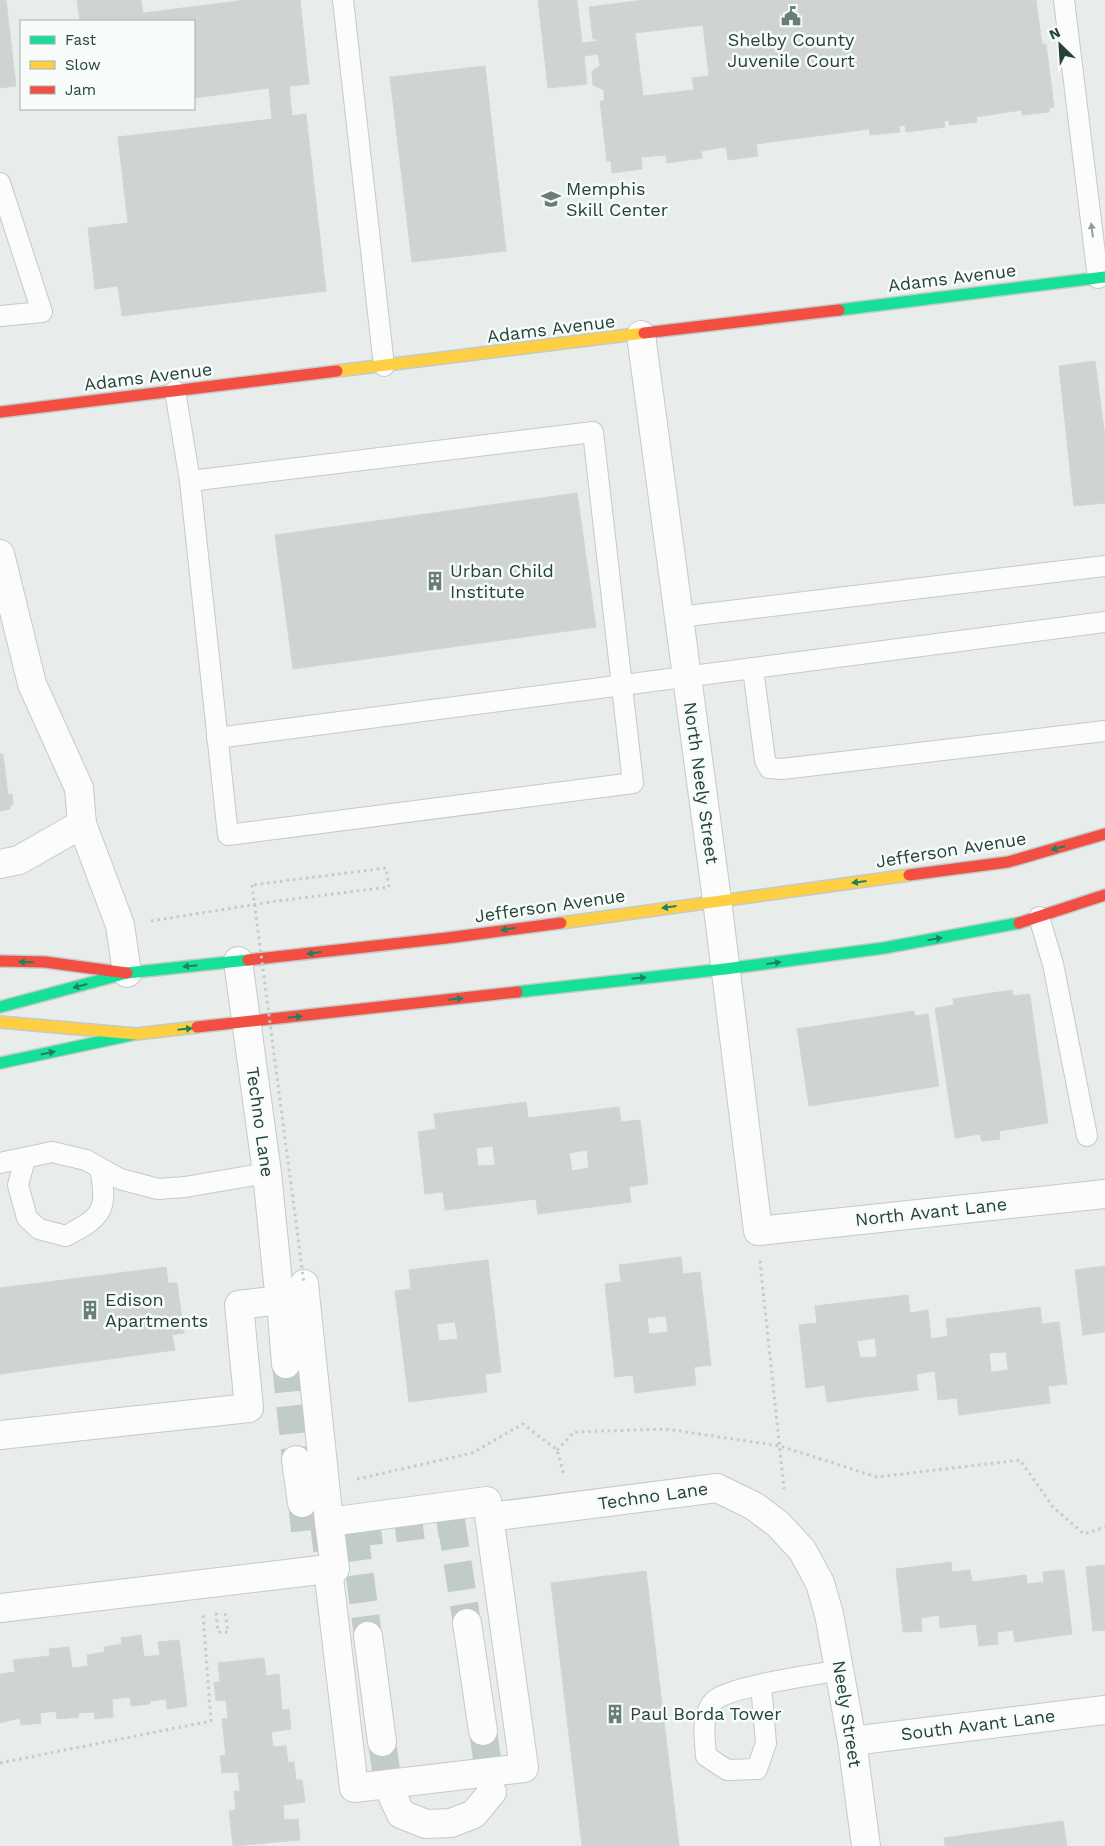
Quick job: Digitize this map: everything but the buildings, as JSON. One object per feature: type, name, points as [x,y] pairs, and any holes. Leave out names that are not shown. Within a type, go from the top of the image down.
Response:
[{"type":"main road","name":"Adams Avenue","points":[[0,412],[1102,278]]},
{"type":"main road","name":"Jefferson Avenue","points":[[0,1008],[127,973],[446,938],[1008,862],[1105,834]]},
{"type":"main road","points":[[0,1063],[136,1034],[726,969],[884,948],[1017,924],[1105,895]]},
{"type":"main road","points":[[0,961],[45,962],[127,973]]},
{"type":"main road","points":[[0,1022],[136,1034]]},
{"type":"street","name":"North Neely Street","points":[[641,335],[717,900],[758,1231]]},
{"type":"street","points":[[0,554],[32,684],[79,788],[82,824],[120,925],[127,973]]},
{"type":"street","points":[[0,864],[20,860],[82,824]]},
{"type":"street","name":"Techno Lane","points":[[238,961],[267,1173],[296,1288],[334,1482],[329,1522],[335,1569],[328,1569]]},
{"type":"street","name":"North Avant Lane","points":[[758,1231],[1105,1194]]},
{"type":"street","points":[[0,1435],[249,1408],[239,1305],[296,1288]]},
{"type":"street","points":[[282,1314],[286,1364]]},
{"type":"street","points":[[296,1460],[302,1503]]},
{"type":"street","name":"Techno Lane","points":[[506,1515],[717,1488],[754,1506],[768,1516],[802,1550],[820,1583]]},
{"type":"street","points":[[0,1608],[215,1598],[328,1569],[354,1788],[524,1768],[486,1501],[329,1522]]},
{"type":"street","name":"Neely Street","points":[[820,1583],[830,1614],[840,1670],[866,1846]]},
{"type":"street","points":[[467,1623],[483,1731]]},
{"type":"street","points":[[368,1636],[382,1742]]},
{"type":"street","name":"South Avant Lane","points":[[852,1741],[1105,1710]]},
{"type":"street","points":[[393,1797],[401,1814],[426,1824],[451,1823],[474,1814],[492,1792]]},
{"type":"lane","points":[[343,0],[384,366]]},
{"type":"lane","points":[[1064,0],[1102,278]]},
{"type":"lane","points":[[0,183],[42,312],[0,316]]},
{"type":"lane","points":[[175,391],[190,482],[228,835],[633,783],[593,432],[190,482]]},
{"type":"lane","points":[[679,617],[1105,566]]},
{"type":"lane","points":[[218,738],[1105,622]]},
{"type":"lane","points":[[753,668],[765,760],[769,768],[782,769],[1105,731]]},
{"type":"lane","points":[[1039,917],[1053,964],[1087,1136]]},
{"type":"lane","points":[[0,1163],[52,1152],[86,1160],[120,1179],[158,1189],[185,1187],[267,1173]]},
{"type":"lane","points":[[25,1159],[18,1185],[27,1218],[39,1229],[66,1236],[93,1220],[100,1211],[104,1197],[100,1168]]},
{"type":"lane","points":[[761,1685],[840,1670]]},
{"type":"path","points":[[120,925],[270,902],[389,887],[386,868],[252,885],[296,1288]]},
{"type":"path","points":[[758,1231],[785,1492],[768,1516]]},
{"type":"path","points":[[334,1482],[370,1478],[472,1453],[523,1424],[557,1450],[572,1507]]},
{"type":"path","points":[[557,1450],[574,1432],[666,1429],[780,1446],[877,1477],[1020,1460],[1053,1507],[1084,1534],[1105,1527]]},
{"type":"path","points":[[215,1598],[218,1632],[228,1632]]},
{"type":"path","points":[[0,1763],[211,1720],[202,1624],[215,1598]]},
{"type":"tunnel","points":[[286,1364],[296,1460]]},
{"type":"tunnel","points":[[302,1503],[306,1539],[506,1515]]},
{"type":"tunnel","points":[[451,1521],[467,1623]]},
{"type":"tunnel","points":[[354,1533],[368,1636]]},
{"type":"tunnel","points":[[483,1731],[492,1792]]},
{"type":"tunnel","points":[[382,1742],[388,1784],[393,1797]]},
{"type":"traffic: fast","points":[[839,310],[1105,277]]},
{"type":"traffic: fast","points":[[517,992],[725,969],[884,948],[1019,923]]},
{"type":"traffic: fast","points":[[0,1007],[127,973],[248,960]]},
{"type":"traffic: fast","points":[[0,1063],[136,1034]]},
{"type":"traffic: slow","points":[[337,371],[644,333]]},
{"type":"traffic: slow","points":[[561,923],[909,875]]},
{"type":"traffic: slow","points":[[0,1022],[136,1034],[197,1027]]},
{"type":"traffic: jam","points":[[644,333],[839,310]]},
{"type":"traffic: jam","points":[[0,412],[337,371]]},
{"type":"traffic: jam","points":[[909,875],[1008,862],[1105,834]]},
{"type":"traffic: jam","points":[[1019,923],[1105,895]]},
{"type":"traffic: jam","points":[[248,960],[447,938],[561,923]]},
{"type":"traffic: jam","points":[[0,961],[45,962],[127,973]]},
{"type":"traffic: jam","points":[[197,1027],[517,992]]},
{"type":"place","name":"Shelby County Juvenile Court","points":[[791,16]]},
{"type":"place","name":"Memphis Skill Center","points":[[551,199]]},
{"type":"place","name":"Urban Child Institute","points":[[435,581]]},
{"type":"place","name":"Edison Apartments","points":[[90,1310]]},
{"type":"place","name":"Paul Borda Tower","points":[[615,1714]]}]
